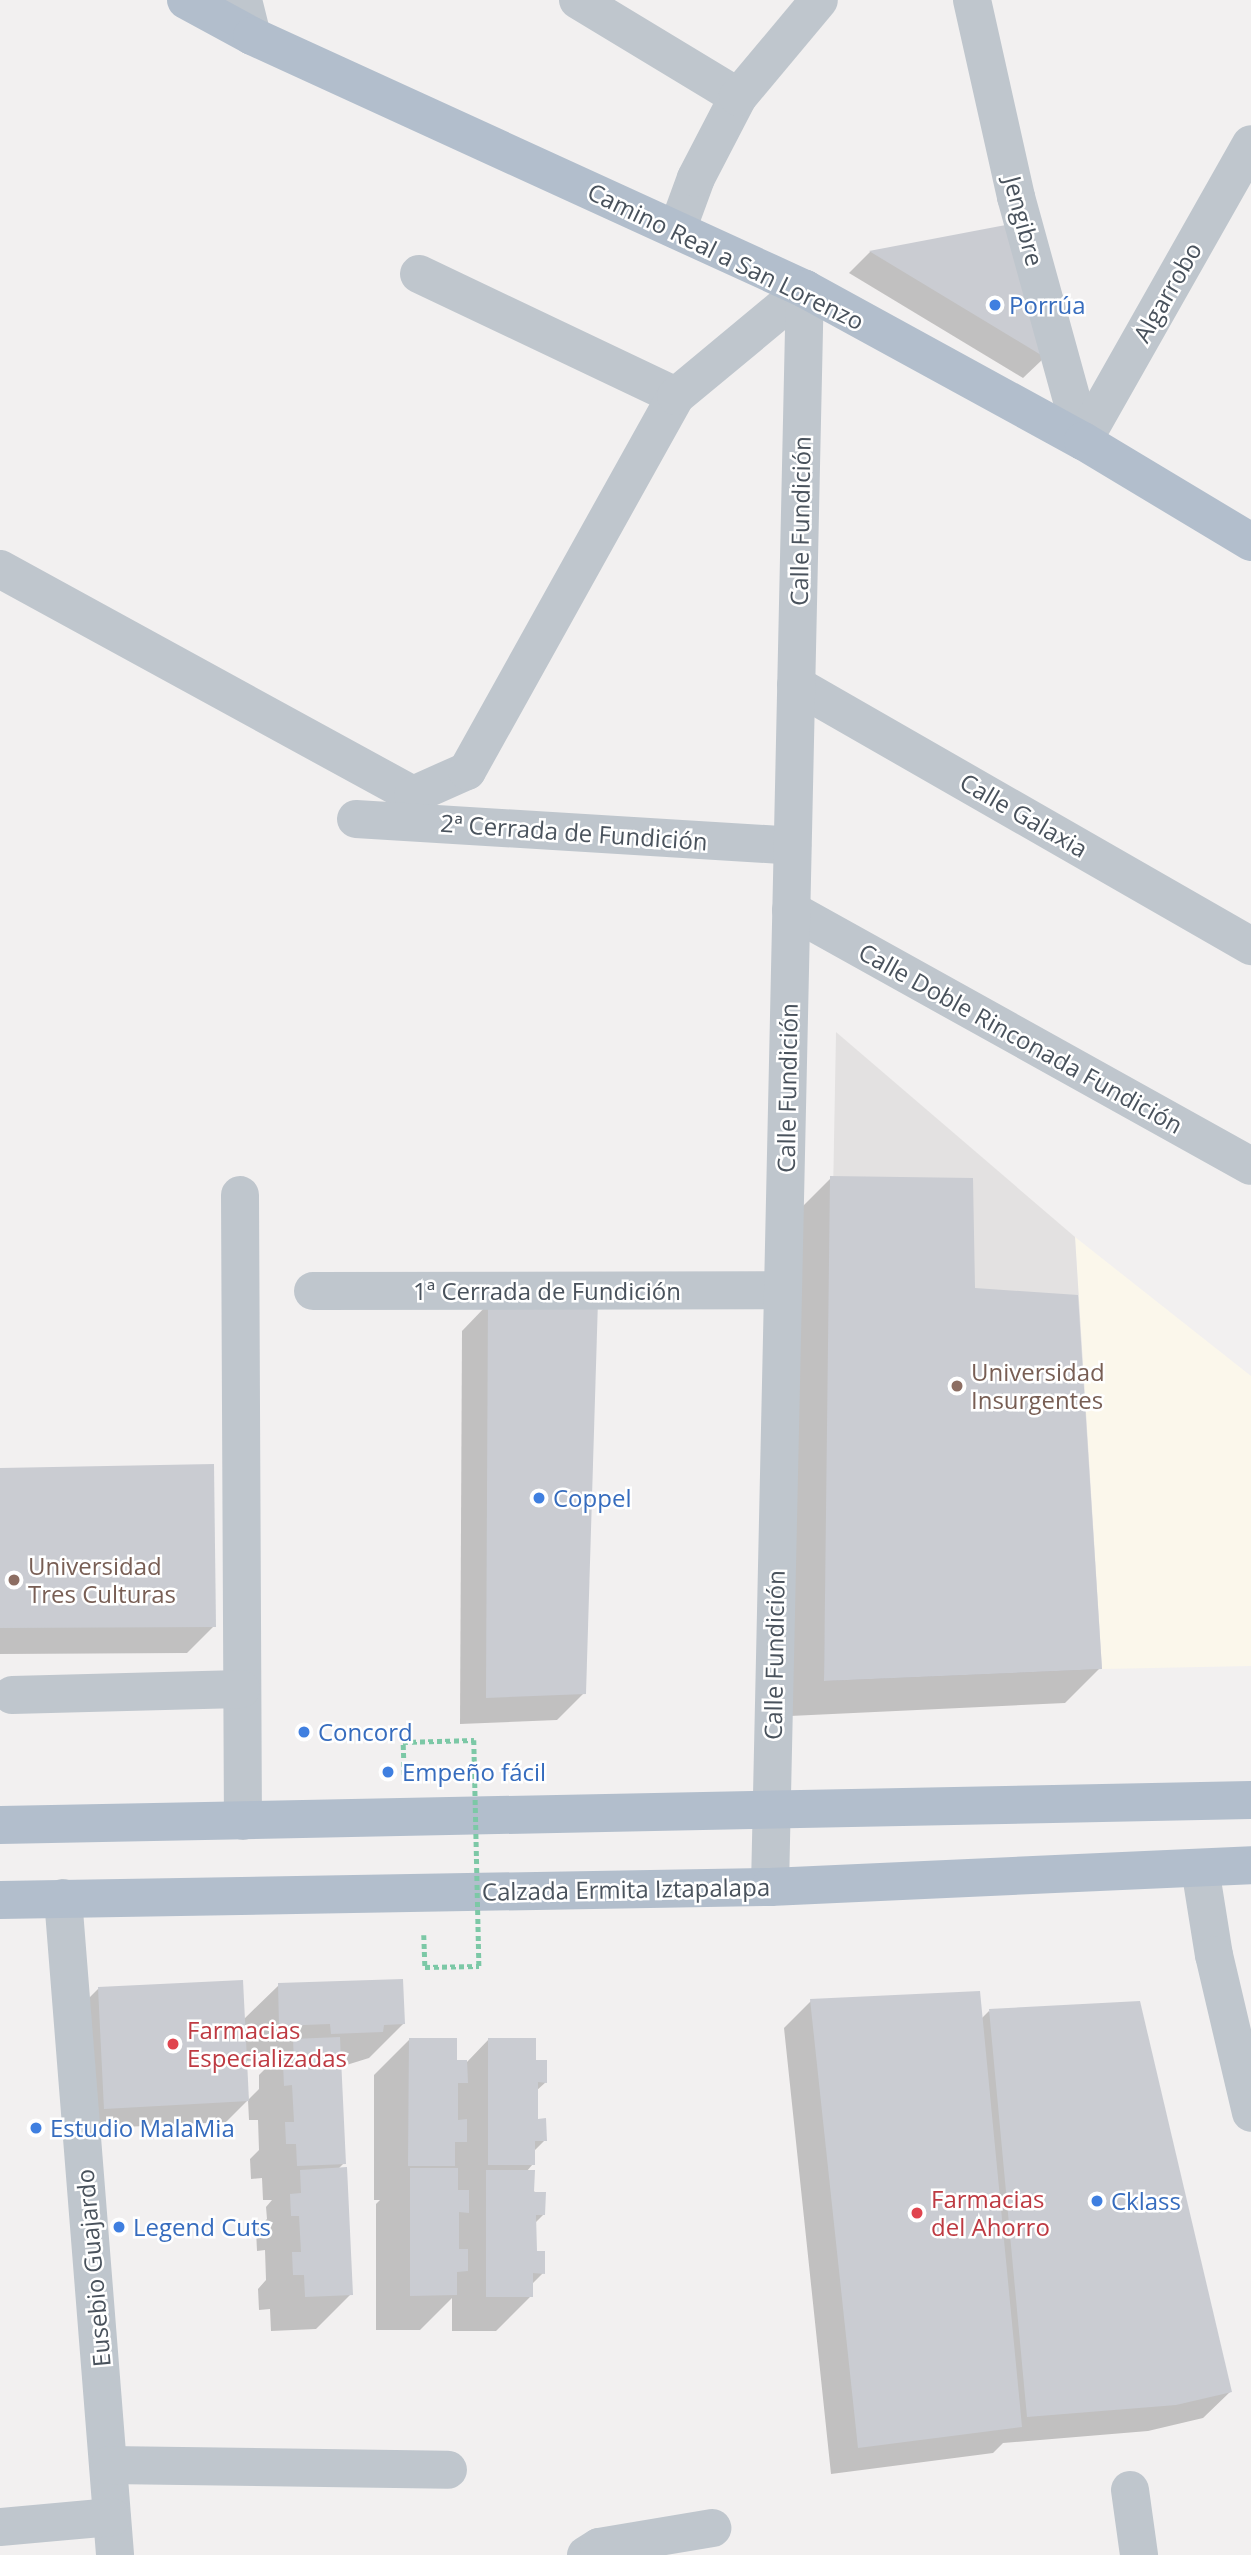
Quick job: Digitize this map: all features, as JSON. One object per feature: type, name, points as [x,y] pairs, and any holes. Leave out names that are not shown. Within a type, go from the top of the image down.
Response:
[{"type":"main road","name":"Camino Real a San Lorenzo","points":[[186,0],[252,36],[805,289],[1083,441],[1251,542]]},
{"type":"main road","points":[[0,1825],[1251,1800]]},
{"type":"main road","name":"Calzada Ermita Iztapalapa","points":[[0,1900],[770,1887],[1251,1866]]},
{"type":"street","points":[[243,0],[252,36]]},
{"type":"street","points":[[578,0],[738,97]]},
{"type":"street","points":[[677,230],[696,178],[738,97],[819,0]]},
{"type":"street","name":"Jengibre","points":[[972,0],[1016,197],[1083,441]]},
{"type":"street","name":"Algarrobo","points":[[1083,441],[1251,144]]},
{"type":"street","points":[[419,274],[676,396]]},
{"type":"street","points":[[0,569],[413,794],[467,771],[676,396],[805,289]]},
{"type":"street","name":"Calle Fundición","points":[[770,1887],[805,289]]},
{"type":"street","name":"Calle Galaxia","points":[[796,685],[1251,946]]},
{"type":"street","name":"2ª Cerrada de Fundición","points":[[356,819],[792,846]]},
{"type":"street","name":"Calle Doble Rinconada Fundición","points":[[791,910],[1251,1166]]},
{"type":"street","points":[[240,1195],[243,1821]]},
{"type":"street","name":"1ª Cerrada de Fundición","points":[[313,1291],[782,1290]]},
{"type":"street","points":[[12,1695],[241,1689]]},
{"type":"street","points":[[1200,1868],[1214,1955],[1251,2113]]},
{"type":"street","name":"Eusebio Guajardo","points":[[63,1898],[115,2555]]},
{"type":"street","points":[[109,2465],[448,2470]]},
{"type":"street","points":[[1130,2490],[1139,2555]]},
{"type":"street","points":[[0,2527],[112,2517]]},
{"type":"street","points":[[586,2555],[599,2547],[712,2528]]},
{"type":"path","points":[[403,1742],[474,1740],[479,1966],[425,1967]]},
{"type":"shaded area","name":"Universidad Insurgentes","points":[[836,1032],[1075,1237],[1102,1669],[824,1681]]},
{"type":"shaded area","points":[[1075,1237],[1251,1376],[1251,1666],[1102,1669]]},
{"type":"building","name":"Porrúa","points":[[1011,224],[1046,358],[869,251]]},
{"type":"building","name":"Universidad Insurgentes","points":[[830,1176],[973,1178],[975,1288],[1078,1295],[1102,1669],[824,1681]]},
{"type":"building","name":"Coppel","points":[[598,1300],[586,1694],[486,1698],[488,1302]]},
{"type":"building","points":[[214,1464],[216,1627],[0,1628],[0,1468]]},
{"type":"building","points":[[403,1979],[405,2024],[384,2025],[383,2032],[331,2034],[330,2024],[279,2026],[278,1983]]},
{"type":"building","name":"Farmacias Especializadas","points":[[243,1980],[249,2101],[104,2109],[98,1987]]},
{"type":"building","name":"Farmacias del Ahorro","points":[[980,1991],[1022,2427],[858,2448],[810,1999]]},
{"type":"building","name":"Cklass","points":[[1140,2001],[1232,2392],[1176,2405],[1027,2417],[989,2009]]},
{"type":"building","points":[[340,2037],[346,2164],[297,2166],[296,2144],[286,2144],[285,2122],[294,2122],[292,2085],[284,2086],[283,2063],[294,2063],[293,2039]]},
{"type":"building","points":[[409,2038],[457,2038],[457,2060],[467,2060],[468,2083],[458,2083],[458,2120],[467,2119],[467,2142],[455,2142],[455,2166],[408,2166]]},
{"type":"building","points":[[488,2038],[536,2038],[536,2060],[547,2060],[547,2083],[538,2082],[538,2119],[546,2118],[547,2141],[535,2141],[535,2165],[488,2165]]},
{"type":"building","points":[[347,2167],[353,2295],[305,2297],[304,2275],[293,2275],[292,2252],[301,2252],[299,2216],[291,2216],[290,2194],[301,2193],[300,2170]]},
{"type":"building","points":[[410,2168],[458,2168],[458,2190],[469,2190],[469,2213],[459,2212],[459,2249],[468,2249],[468,2271],[457,2272],[457,2295],[410,2296]]},
{"type":"building","points":[[486,2170],[535,2170],[534,2192],[546,2192],[545,2215],[536,2215],[537,2251],[545,2251],[545,2274],[533,2273],[533,2297],[486,2297]]},
{"type":"place","name":"Porrúa","points":[[995,305]]},
{"type":"place","name":"Universidad Insurgentes","points":[[957,1386]]},
{"type":"place","name":"Coppel","points":[[539,1498]]},
{"type":"place","name":"Universidad Tres Culturas","points":[[14,1580]]},
{"type":"place","name":"Concord","points":[[304,1732]]},
{"type":"place","name":"Empeño fácil","points":[[388,1772]]},
{"type":"place","name":"Farmacias Especializadas","points":[[173,2044]]},
{"type":"place","name":"Estudio MalaMia","points":[[36,2128]]},
{"type":"place","name":"Cklass","points":[[1097,2201]]},
{"type":"place","name":"Farmacias del Ahorro","points":[[917,2213]]},
{"type":"place","name":"Legend Cuts","points":[[119,2227]]}]
